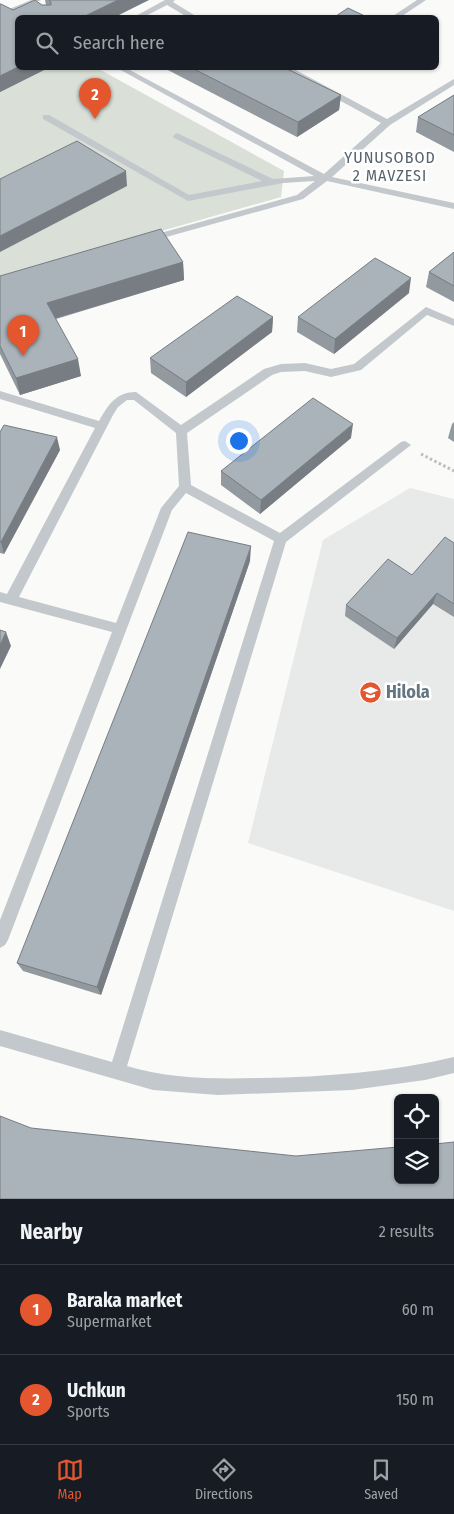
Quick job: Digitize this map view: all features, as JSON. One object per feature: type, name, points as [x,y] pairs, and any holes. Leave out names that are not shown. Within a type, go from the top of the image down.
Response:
[{"type":"lane","points":[[0,16],[37,0]]},
{"type":"lane","points":[[40,9],[46,0]]},
{"type":"lane","points":[[398,15],[422,0]]},
{"type":"lane","points":[[141,15],[169,1],[191,15]]},
{"type":"lane","points":[[125,70],[325,178],[454,206]]},
{"type":"lane","points":[[291,70],[387,123]]},
{"type":"lane","points":[[141,241],[300,197],[325,178],[387,123],[454,81]]},
{"type":"lane","points":[[46,117],[188,198],[270,182],[325,178]]},
{"type":"lane","points":[[177,136],[270,182]]},
{"type":"lane","points":[[181,431],[268,372],[281,368],[305,367],[331,373],[357,367],[426,310],[454,323]]},
{"type":"lane","points":[[0,395],[102,426]]},
{"type":"lane","points":[[0,940],[168,508],[185,487],[181,431],[142,400],[130,395],[117,400],[5,598],[120,629]]},
{"type":"lane","points":[[117,1072],[281,539],[405,445]]},
{"type":"lane","points":[[185,487],[281,539]]},
{"type":"lane","points":[[0,1038],[153,1082],[218,1087],[352,1082],[425,1072],[454,1065]]},
{"type":"path","points":[[405,445],[454,471]]},
{"type":"shaded area","points":[[0,14],[15,59],[15,70],[101,70],[284,171],[281,197],[0,277]]},
{"type":"shaded area","name":"Hilola","points":[[410,488],[454,499],[454,911],[248,843],[323,540]]},
{"type":"building","points":[[35,0],[42,5],[51,5],[49,0],[118,0],[87,15],[15,15],[15,68],[0,76],[0,4],[13,10]]},
{"type":"building","points":[[348,8],[363,15],[338,15]]},
{"type":"building","points":[[196,70],[289,70],[341,95],[298,122]]},
{"type":"building","points":[[454,95],[454,135],[418,117]]},
{"type":"building","points":[[77,141],[126,171],[0,236],[0,179]]},
{"type":"building","points":[[161,229],[183,262],[47,303],[78,359],[16,378],[0,346],[0,276]]},
{"type":"building","points":[[454,252],[454,286],[429,272]]},
{"type":"building","points":[[375,258],[411,278],[335,339],[298,317]]},
{"type":"building","points":[[237,296],[273,317],[186,382],[150,358]]},
{"type":"building","points":[[313,398],[353,424],[261,500],[221,471]]},
{"type":"building","points":[[4,425],[57,437],[0,542],[0,432]]},
{"type":"building","points":[[188,532],[251,546],[97,987],[17,963]]},
{"type":"building","points":[[445,537],[454,543],[454,604],[437,593],[397,638],[346,605],[388,559],[412,575]]},
{"type":"building","points":[[0,630],[6,632],[0,645]]},
{"type":"building","points":[[0,1116],[31,1128],[296,1156],[394,1147],[394,1184],[439,1184],[439,1144],[454,1142],[454,1199],[0,1199]]},
{"type":"place","name":"Uchkun","points":[[95,119]]},
{"type":"place","name":"Baraka market","points":[[23,356]]},
{"type":"place","name":"Hilola","points":[[370,692]]},
{"type":"district","name":"YUNUSOBOD 2 MAVZESI","points":[[390,166]]}]
